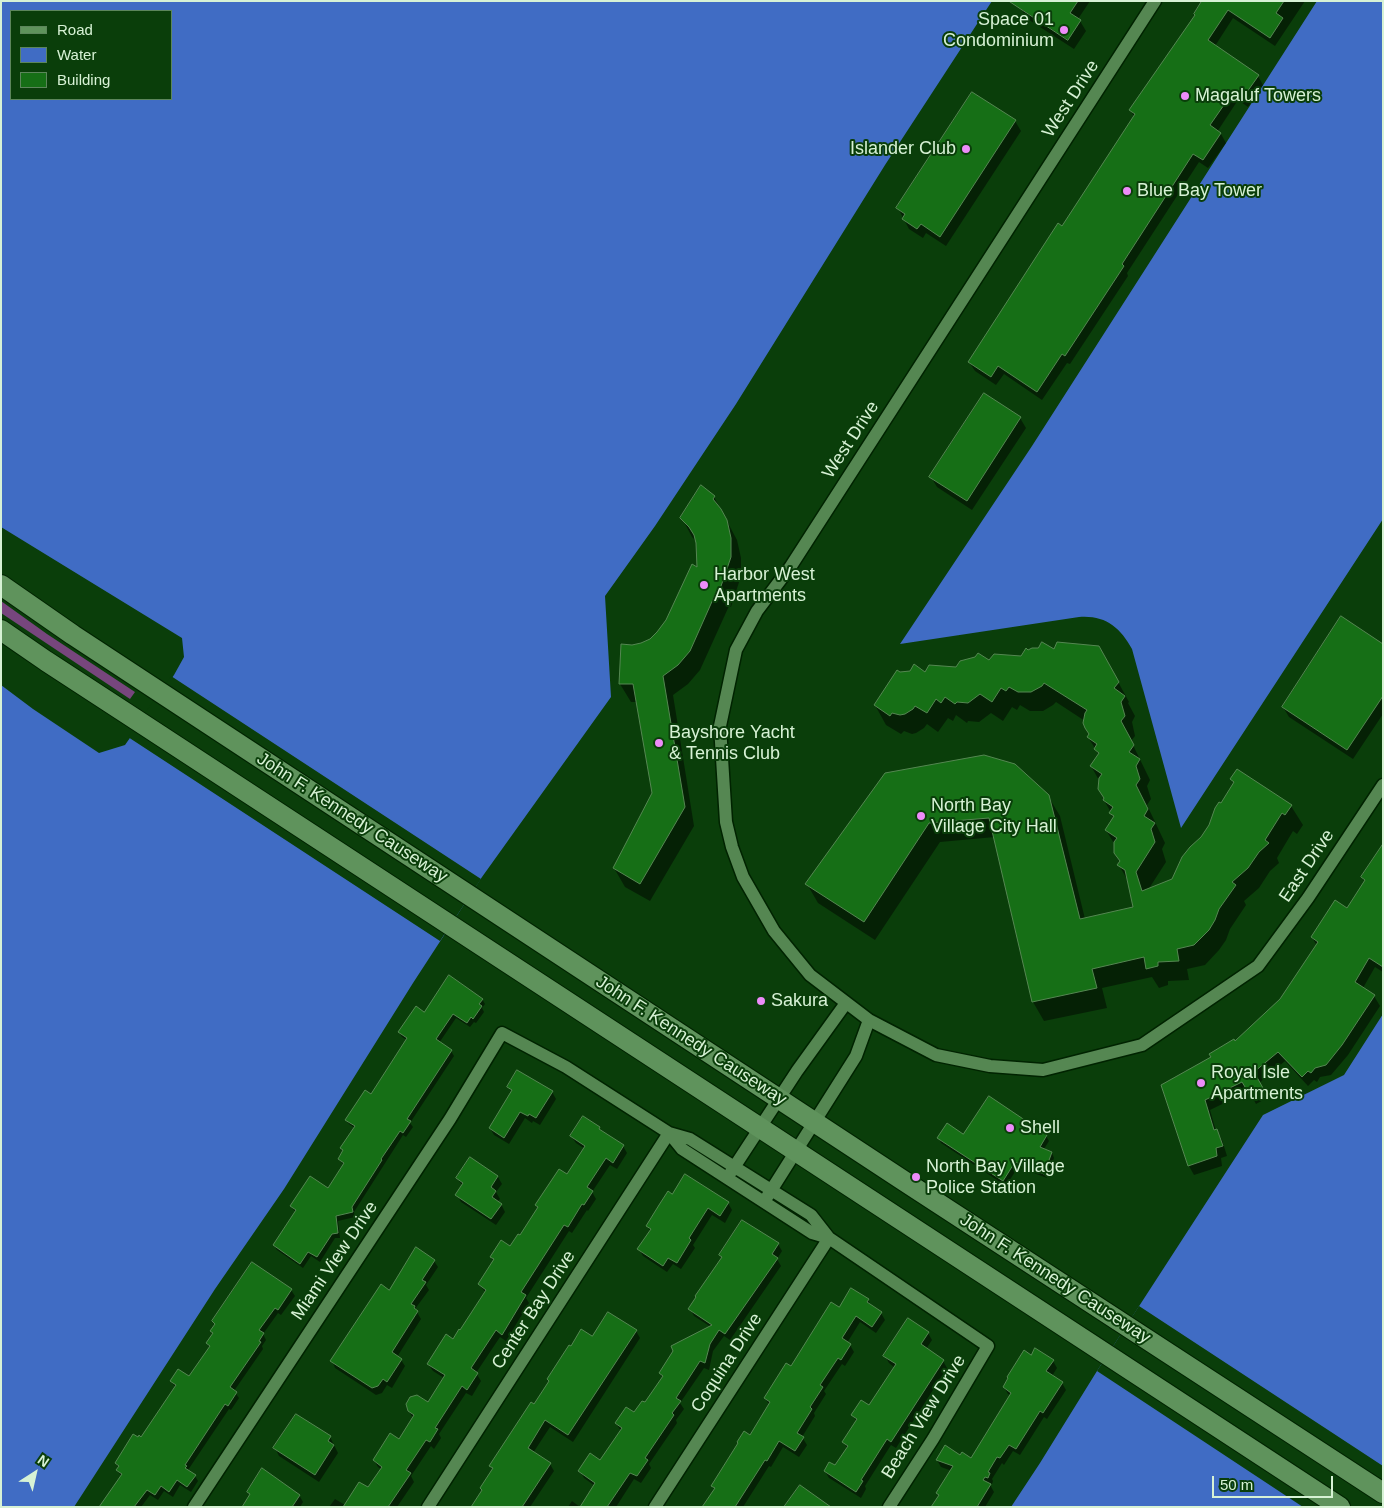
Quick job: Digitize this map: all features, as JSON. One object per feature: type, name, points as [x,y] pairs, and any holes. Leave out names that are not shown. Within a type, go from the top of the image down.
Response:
[{"type":"main road","name":"John F. Kennedy Causeway","points":[[1,585],[73,635],[814,1122],[1383,1493]]},
{"type":"main road","name":"John F. Kennedy Causeway","points":[[1,630],[1340,1507]]},
{"type":"street","name":"West Drive","points":[[869,1020],[810,975],[774,931],[743,877],[732,847],[726,822],[720,726],[736,650],[757,611],[791,566],[1155,1]]},
{"type":"street","name":"East Drive","points":[[869,1020],[936,1055],[990,1066],[1043,1070],[1142,1046],[1258,966],[1308,898],[1383,785]]},
{"type":"street","points":[[731,1172],[846,1003]]},
{"type":"street","points":[[764,1202],[856,1056],[869,1020]]},
{"type":"street","name":"Miami View Drive","points":[[194,1507],[450,1120],[502,1033],[566,1067],[669,1133]]},
{"type":"street","points":[[669,1133],[682,1149],[772,1190],[811,1214],[829,1238]]},
{"type":"street","name":"Center Bay Drive","points":[[428,1507],[669,1133]]},
{"type":"street","points":[[731,1172],[764,1202],[812,1232],[829,1238]]},
{"type":"street","name":"Beach View Drive","points":[[829,1238],[988,1346],[933,1439],[889,1507]]},
{"type":"street","name":"Coquina Drive","points":[[655,1507],[829,1238]]},
{"type":"shaded area","points":[[1,601],[135,692],[130,699],[1,613]]},
{"type":"water","points":[[1,1],[992,1],[885,165],[736,404],[655,526],[605,596],[611,697],[482,877],[284,1189],[215,1289],[74,1507],[1,1507],[1,685],[99,753],[125,745],[174,675],[184,657],[182,638],[1,527]]},
{"type":"water","points":[[1317,1],[1383,1],[1383,519],[1181,828],[1132,649],[1122,634],[1111,624],[1097,618],[1079,617],[900,644],[1032,446]]},
{"type":"water","points":[[1383,1014],[1383,1507],[1011,1507],[1263,1115],[1344,1075]]},
{"type":"pier","points":[[171,676],[481,879],[440,941],[128,737]]},
{"type":"pier","points":[[1139,1306],[1383,1466],[1383,1507],[1303,1507],[1097,1371]]},
{"type":"building","name":"Space 01 Condominium","points":[[1009,1],[1078,1],[1070,13],[1081,20],[1068,40]]},
{"type":"building","points":[[1202,1],[1284,1],[1276,13],[1283,18],[1270,38],[1228,10],[1208,40],[1259,75],[1242,99],[1233,92],[1210,125],[1221,133],[1203,160],[1193,154],[1122,264],[1124,266],[1065,356],[1062,354],[1037,392],[998,366],[991,377],[968,362],[1058,223],[1062,226],[1135,114],[1129,110],[1195,15]]},
{"type":"building","name":"Islander Club","points":[[972,92],[1016,120],[940,237],[921,224],[917,229],[902,219],[905,214],[896,208]]},
{"type":"building","points":[[984,393],[1021,417],[967,501],[929,477]]},
{"type":"building","points":[[701,485],[715,496],[713,499],[727,520],[731,538],[731,557],[720,589],[718,588],[690,651],[678,665],[663,676],[685,807],[640,884],[613,868],[652,793],[633,684],[619,684],[621,644],[632,645],[641,643],[650,639],[657,632],[666,620],[692,564],[697,567],[694,535],[680,518]]},
{"type":"building","points":[[1341,616],[1383,644],[1383,696],[1347,750],[1282,707]]},
{"type":"building","points":[[1042,642],[1054,649],[1057,642],[1099,646],[1119,682],[1114,688],[1125,696],[1121,702],[1125,716],[1121,721],[1134,745],[1129,752],[1140,759],[1136,766],[1140,779],[1136,785],[1148,809],[1144,816],[1155,823],[1151,829],[1155,842],[1136,872],[1142,891],[1172,879],[1182,857],[1201,837],[1209,825],[1215,808],[1219,802],[1221,803],[1234,782],[1230,779],[1237,769],[1292,805],[1285,815],[1282,813],[1265,840],[1269,843],[1259,852],[1248,868],[1232,882],[1236,885],[1219,909],[1209,930],[1194,945],[1177,949],[1179,961],[1158,962],[1158,966],[1146,969],[1144,957],[1092,969],[1097,988],[1032,1002],[989,818],[929,823],[864,922],[805,884],[885,773],[984,755],[1015,764],[1049,795],[1080,919],[1133,907],[1125,870],[1117,865],[1120,861],[1114,853],[1114,842],[1117,838],[1105,830],[1114,816],[1109,813],[1113,807],[1103,800],[1104,798],[1098,789],[1099,778],[1102,774],[1090,766],[1099,753],[1094,749],[1097,744],[1087,737],[1089,734],[1083,723],[1087,710],[1044,683],[1031,692],[1018,692],[1009,687],[1006,691],[1001,688],[992,702],[980,694],[968,703],[957,702],[955,704],[945,697],[941,703],[936,699],[927,713],[915,706],[905,714],[892,713],[890,716],[874,705],[897,670],[900,672],[910,671],[914,664],[925,672],[929,665],[956,667],[960,661],[975,657],[978,653],[989,660],[994,654],[1021,656],[1026,648],[1028,650],[1038,648]]},
{"type":"building","points":[[1383,844],[1383,967],[1369,958],[1355,982],[1375,995],[1342,1045],[1326,1065],[1315,1068],[1311,1073],[1308,1071],[1302,1077],[1278,1052],[1254,1072],[1263,1088],[1250,1095],[1242,1082],[1205,1100],[1214,1130],[1217,1129],[1223,1146],[1216,1148],[1217,1156],[1188,1166],[1161,1085],[1211,1057],[1209,1054],[1234,1039],[1235,1041],[1280,999],[1318,942],[1311,937],[1335,900],[1347,908],[1365,880],[1361,877]]},
{"type":"building","points":[[449,975],[483,999],[479,1004],[482,1006],[473,1019],[471,1017],[467,1023],[453,1014],[436,1039],[452,1050],[407,1119],[411,1121],[403,1133],[400,1131],[381,1159],[352,1207],[353,1212],[336,1216],[338,1233],[332,1234],[317,1257],[308,1252],[300,1264],[273,1245],[296,1210],[290,1206],[310,1176],[328,1188],[344,1163],[338,1159],[343,1150],[340,1148],[355,1126],[345,1120],[365,1090],[371,1094],[407,1038],[398,1032],[416,1006],[424,1012]]},
{"type":"building","points":[[517,1070],[553,1091],[536,1118],[520,1112],[504,1138],[489,1128],[512,1090],[507,1087]]},
{"type":"building","points":[[989,1096],[1047,1135],[1040,1147],[1052,1152],[1044,1174],[1015,1162],[1003,1181],[937,1138],[947,1123],[963,1134]]},
{"type":"building","points":[[583,1116],[624,1145],[613,1163],[606,1158],[587,1187],[593,1191],[584,1205],[582,1204],[568,1227],[564,1225],[521,1292],[526,1295],[502,1335],[496,1330],[471,1368],[478,1373],[467,1390],[462,1386],[435,1428],[438,1429],[430,1442],[426,1440],[406,1470],[411,1473],[388,1507],[343,1507],[359,1482],[368,1487],[382,1467],[373,1460],[390,1433],[399,1439],[414,1415],[408,1411],[406,1404],[410,1397],[417,1395],[428,1402],[445,1375],[427,1364],[446,1334],[453,1339],[486,1290],[478,1284],[494,1259],[490,1257],[501,1240],[510,1246],[518,1234],[520,1235],[538,1207],[535,1205],[559,1169],[567,1174],[585,1146],[570,1136]]},
{"type":"building","points":[[470,1157],[498,1176],[491,1187],[496,1191],[492,1197],[502,1204],[491,1219],[455,1195],[463,1183],[456,1178]]},
{"type":"building","points":[[685,1174],[729,1202],[720,1216],[708,1208],[689,1238],[691,1240],[677,1263],[668,1258],[663,1266],[637,1249],[651,1229],[646,1226],[659,1205],[668,1191],[672,1194]]},
{"type":"building","points":[[742,1220],[779,1243],[772,1254],[778,1258],[725,1334],[719,1330],[710,1344],[705,1363],[700,1361],[676,1398],[681,1401],[672,1413],[674,1415],[645,1458],[648,1460],[637,1476],[630,1473],[607,1507],[580,1507],[595,1483],[578,1471],[590,1453],[600,1460],[622,1428],[615,1423],[626,1407],[634,1412],[642,1401],[645,1402],[663,1376],[659,1373],[673,1351],[671,1346],[712,1325],[688,1309],[722,1257],[719,1255]]},
{"type":"building","points":[[416,1247],[435,1260],[422,1280],[426,1282],[411,1304],[418,1311],[392,1352],[402,1359],[387,1382],[383,1379],[378,1386],[372,1388],[330,1361],[381,1284],[389,1290]]},
{"type":"building","points":[[252,1262],[292,1289],[278,1310],[275,1308],[259,1330],[264,1333],[259,1341],[261,1342],[230,1387],[237,1392],[228,1406],[225,1404],[185,1465],[187,1466],[185,1468],[196,1475],[187,1487],[177,1480],[169,1492],[161,1486],[155,1495],[147,1490],[134,1507],[99,1507],[122,1474],[116,1470],[119,1466],[115,1463],[133,1434],[141,1437],[176,1385],[170,1381],[178,1369],[189,1376],[210,1346],[206,1343],[213,1333],[210,1331],[215,1324],[212,1321]]},
{"type":"building","points":[[851,1288],[869,1299],[867,1302],[882,1312],[872,1327],[856,1316],[842,1338],[851,1344],[841,1360],[838,1358],[820,1385],[823,1387],[797,1433],[804,1437],[795,1451],[779,1441],[735,1507],[702,1507],[715,1488],[711,1486],[744,1431],[750,1435],[770,1402],[764,1398],[786,1363],[791,1366],[831,1302],[839,1307]]},
{"type":"building","points":[[608,1312],[637,1330],[568,1435],[545,1420],[528,1448],[551,1463],[522,1507],[471,1507],[493,1468],[489,1466],[531,1402],[534,1404],[549,1381],[547,1379],[569,1345],[571,1346],[581,1329],[592,1336]]},
{"type":"building","points":[[908,1318],[929,1332],[921,1344],[944,1360],[891,1442],[887,1439],[861,1480],[863,1481],[856,1492],[824,1471],[829,1462],[835,1465],[848,1446],[842,1442],[857,1419],[851,1415],[861,1400],[869,1405],[896,1364],[883,1356]]},
{"type":"building","points":[[1035,1348],[1054,1360],[1046,1371],[1063,1382],[1043,1413],[1040,1411],[1016,1449],[1009,1445],[1000,1458],[997,1457],[988,1472],[990,1473],[988,1478],[985,1477],[983,1480],[991,1484],[977,1507],[931,1507],[939,1495],[936,1493],[953,1466],[936,1460],[945,1445],[960,1455],[962,1452],[971,1458],[1011,1393],[1003,1387],[1007,1377],[1024,1350],[1031,1355]]},
{"type":"building","points":[[296,1414],[331,1436],[328,1441],[334,1445],[315,1475],[273,1448]]},
{"type":"building","points":[[262,1468],[300,1495],[292,1507],[242,1507],[250,1494],[247,1492]]},
{"type":"building","points":[[800,1485],[831,1507],[784,1507]]},
{"type":"place","name":"Space 01 Condominium","points":[[1064,30]]},
{"type":"place","name":"Magaluf Towers","points":[[1185,96]]},
{"type":"place","name":"Islander Club","points":[[966,149]]},
{"type":"place","name":"Blue Bay Tower","points":[[1127,191]]},
{"type":"place","name":"Harbor West Apartments","points":[[704,585]]},
{"type":"place","name":"Bayshore Yacht & Tennis Club","points":[[659,743]]},
{"type":"place","name":"North Bay Village City Hall","points":[[921,816]]},
{"type":"place","name":"Sakura","points":[[761,1001]]},
{"type":"place","name":"Royal Isle Apartments","points":[[1201,1083]]},
{"type":"place","name":"Shell","points":[[1010,1128]]},
{"type":"place","name":"North Bay Village Police Station","points":[[916,1177]]}]
